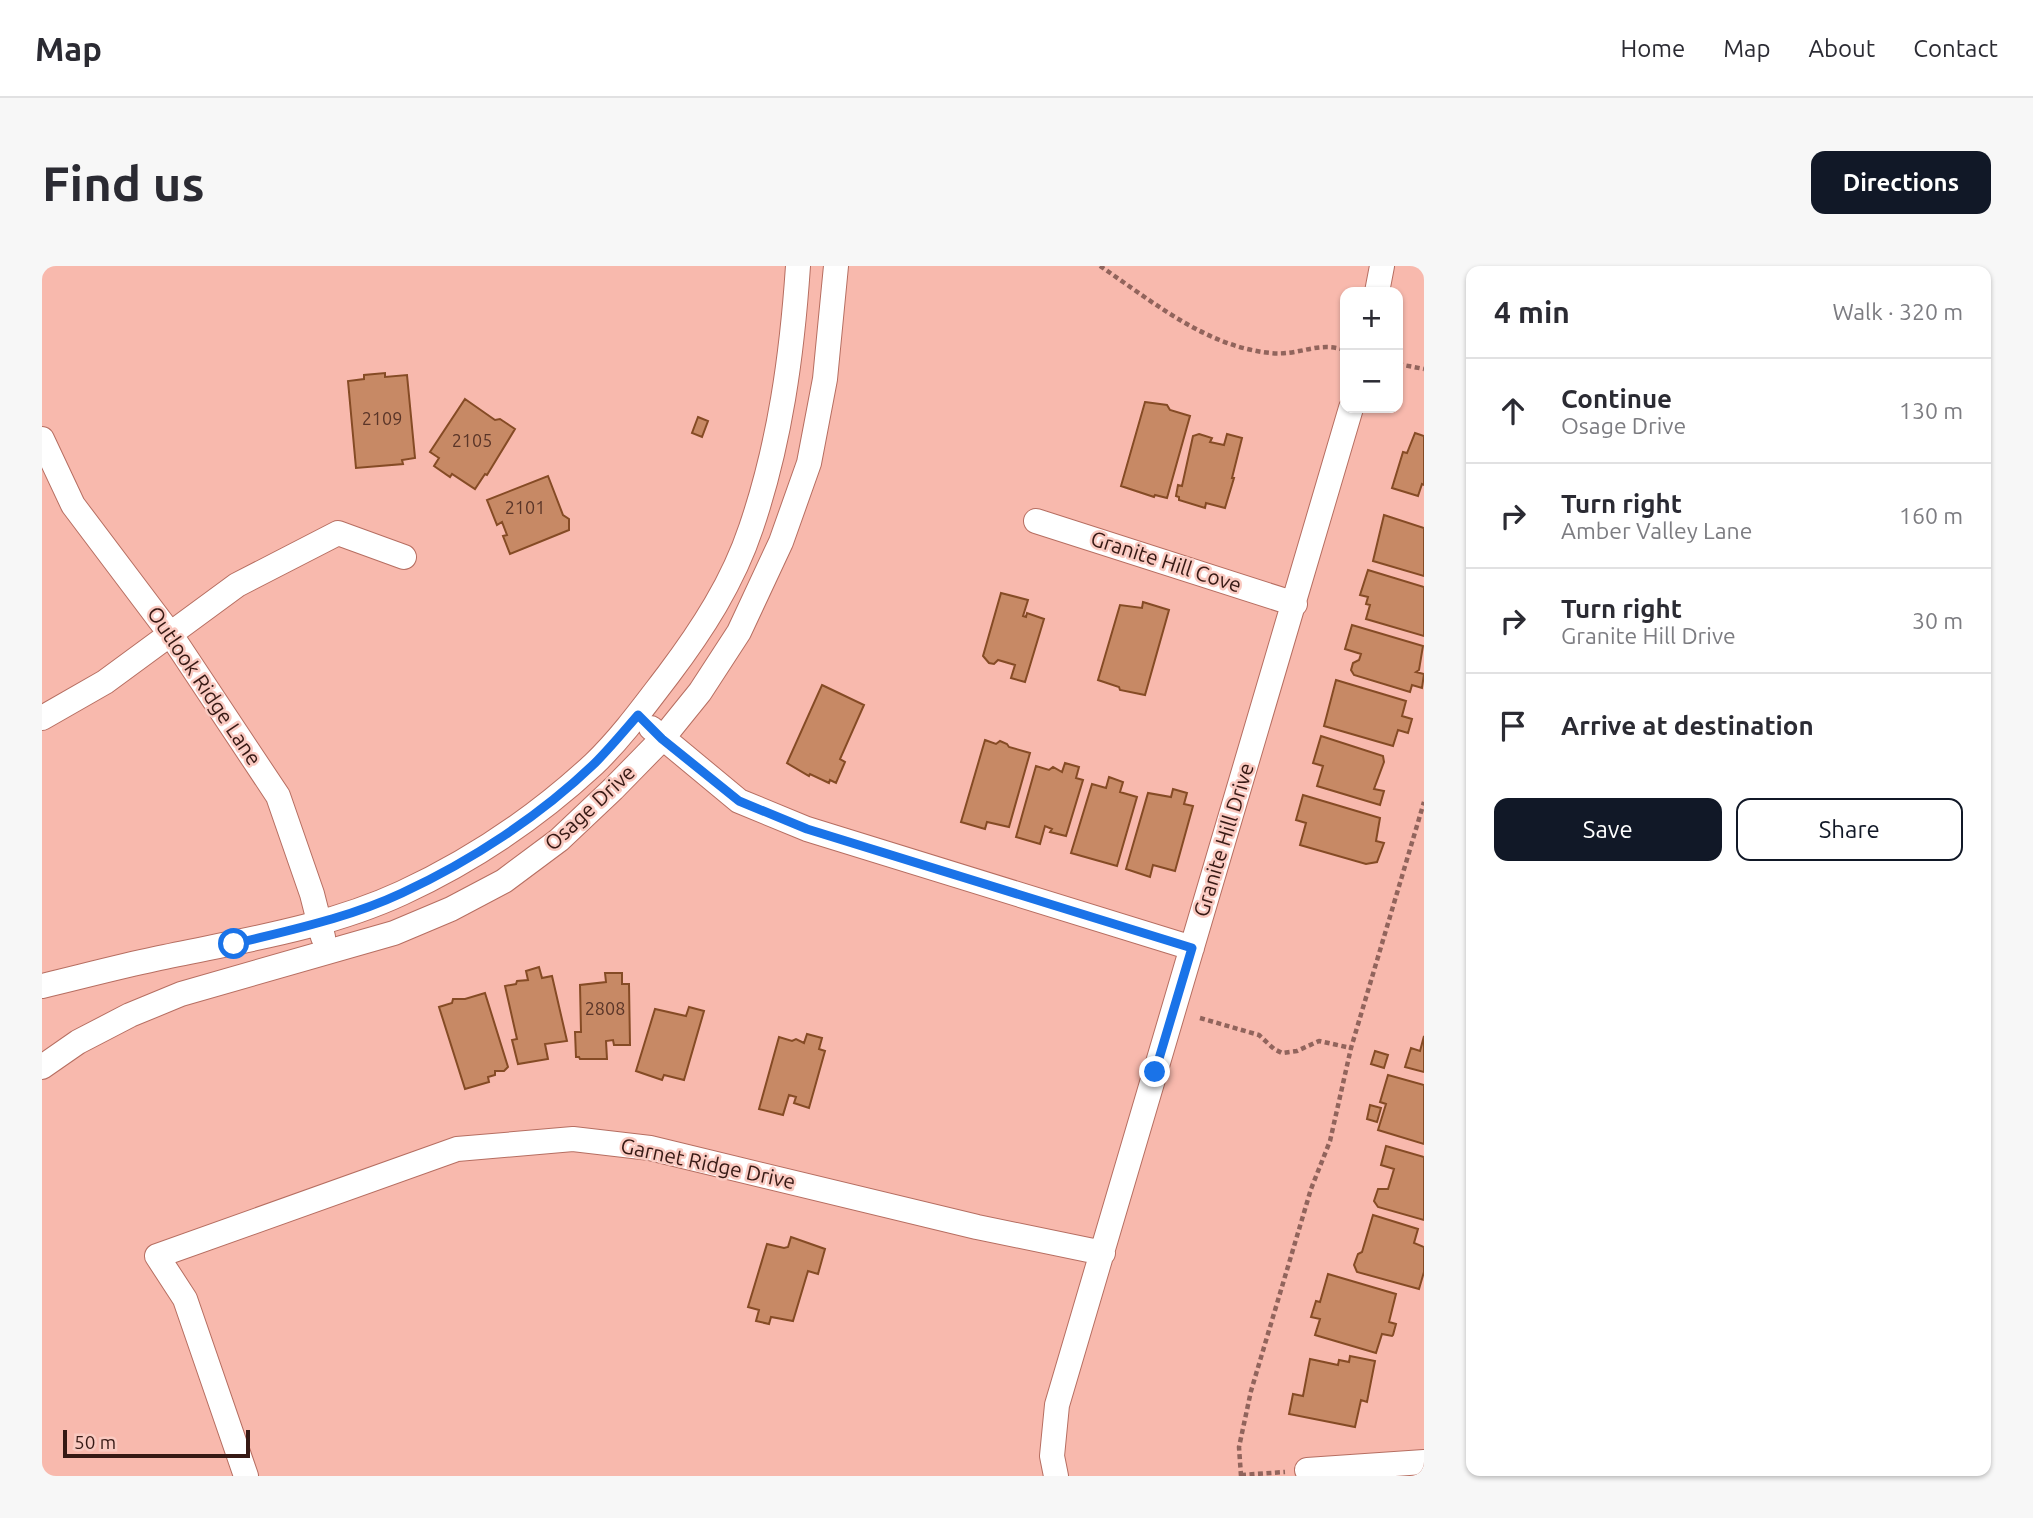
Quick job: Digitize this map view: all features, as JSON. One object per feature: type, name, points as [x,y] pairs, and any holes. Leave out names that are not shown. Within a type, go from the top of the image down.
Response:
[{"type":"street","name":"Osage Drive","points":[[42,986],[320,923],[401,894],[485,848],[547,804],[595,762],[638,715],[691,645],[719,598],[751,529],[780,424],[793,340],[798,266]]},
{"type":"street","name":"Osage Drive","points":[[42,1067],[78,1041],[181,994],[394,933],[451,909],[504,881],[559,840],[662,739],[700,692],[739,632],[781,542],[809,463],[825,379],[836,266]]},
{"type":"street","points":[[1378,287],[1382,266]]},
{"type":"street","name":"Granite Hill Drive","points":[[1056,1476],[1052,1456],[1057,1405],[1350,413]]},
{"type":"street","name":"Outlook Ridge Lane","points":[[42,439],[74,505],[171,635],[278,796],[312,894],[327,951]]},
{"type":"street","name":"Granite Hill Cove","points":[[1036,521],[1295,604]]},
{"type":"street","points":[[42,718],[105,682],[237,585],[338,533],[404,557]]},
{"type":"street","points":[[638,715],[662,739],[739,801],[807,829],[1192,948]]},
{"type":"street","name":"Garnet Ridge Drive","points":[[246,1476],[185,1299],[157,1256],[457,1149],[573,1139],[650,1148],[977,1227],[1103,1253]]},
{"type":"street","points":[[1307,1470],[1424,1462]]},
{"type":"path","points":[[1100,266],[1159,309],[1220,340],[1270,353],[1288,353],[1321,345],[1340,349]]},
{"type":"path","points":[[1403,366],[1424,369]]},
{"type":"path","points":[[1307,1470],[1241,1476],[1239,1447],[1251,1391],[1311,1189],[1330,1141],[1351,1048],[1424,802]]},
{"type":"path","points":[[1200,1018],[1259,1035],[1273,1049],[1282,1053],[1297,1051],[1319,1041],[1351,1048]]},
{"type":"building","points":[[385,373],[385,377],[407,375],[415,458],[402,460],[403,464],[356,468],[348,381],[364,379],[364,375]]},
{"type":"building","points":[[465,399],[495,420],[500,419],[515,429],[487,475],[485,474],[475,489],[434,466],[439,458],[430,452]]},
{"type":"building","points":[[1145,402],[1167,405],[1170,410],[1190,416],[1167,498],[1154,497],[1121,486]]},
{"type":"building","points":[[698,417],[708,421],[702,437],[692,433]]},
{"type":"building","points":[[1415,433],[1424,436],[1424,485],[1422,484],[1418,496],[1392,488],[1403,452],[1407,453]]},
{"type":"building","points":[[1199,434],[1212,438],[1210,442],[1224,445],[1227,434],[1242,438],[1225,508],[1206,503],[1205,508],[1179,500],[1176,496],[1178,485],[1182,486],[1193,436]]},
{"type":"building","points":[[548,476],[563,515],[569,519],[569,530],[510,554],[503,536],[507,535],[502,522],[497,525],[487,500]]},
{"type":"building","points":[[1384,515],[1424,528],[1424,576],[1373,561]]},
{"type":"building","points":[[1368,570],[1424,587],[1424,636],[1366,619],[1370,605],[1366,604],[1368,597],[1360,595]]},
{"type":"building","points":[[1001,593],[1028,600],[1023,616],[1026,617],[1027,613],[1044,619],[1025,682],[1011,678],[1015,665],[998,660],[994,664],[989,663],[983,656]]},
{"type":"building","points":[[1143,602],[1169,610],[1145,695],[1120,690],[1119,687],[1098,680],[1120,605],[1142,608]]},
{"type":"building","points":[[1352,625],[1423,646],[1419,670],[1416,672],[1424,674],[1422,688],[1412,685],[1410,692],[1354,675],[1351,670],[1353,663],[1359,660],[1361,654],[1345,649]]},
{"type":"building","points":[[1336,680],[1406,701],[1402,716],[1412,719],[1408,733],[1398,730],[1393,746],[1324,726]]},
{"type":"building","points":[[822,685],[864,705],[840,759],[845,762],[836,783],[830,780],[829,783],[810,774],[809,776],[787,763]]},
{"type":"building","points":[[1321,736],[1383,756],[1384,762],[1374,789],[1384,791],[1380,805],[1317,786],[1323,766],[1313,763]]},
{"type":"building","points":[[985,740],[996,744],[1000,741],[1009,747],[1030,753],[1009,827],[987,822],[985,829],[961,822]]},
{"type":"building","points":[[1065,763],[1079,767],[1076,778],[1083,780],[1066,836],[1050,832],[1052,829],[1045,826],[1040,844],[1016,837],[1036,766],[1049,770],[1053,767],[1062,772]]},
{"type":"building","points":[[1109,777],[1123,782],[1120,792],[1137,797],[1117,866],[1071,853],[1092,784],[1106,788]]},
{"type":"building","points":[[1173,789],[1187,793],[1184,804],[1193,806],[1175,871],[1153,865],[1150,877],[1126,869],[1148,793],[1171,797]]},
{"type":"building","points":[[1303,795],[1380,818],[1376,841],[1384,843],[1377,862],[1366,864],[1300,845],[1306,823],[1296,820]]},
{"type":"building","points":[[539,967],[542,978],[552,976],[567,1041],[545,1044],[548,1059],[518,1064],[512,1040],[517,1039],[505,986],[528,980],[526,971]]},
{"type":"building","points":[[605,973],[622,973],[622,984],[629,984],[630,1045],[614,1045],[613,1040],[606,1041],[607,1059],[580,1059],[576,1057],[575,1032],[581,1032],[580,985],[606,982]]},
{"type":"building","points":[[485,993],[508,1067],[504,1071],[495,1071],[495,1075],[488,1077],[489,1082],[465,1089],[439,1007],[452,1003],[453,999],[465,999]]},
{"type":"building","points":[[689,1007],[704,1011],[684,1080],[664,1075],[662,1080],[636,1071],[655,1009],[686,1016]]},
{"type":"building","points":[[807,1034],[822,1038],[819,1049],[825,1051],[809,1108],[794,1103],[796,1097],[789,1095],[783,1115],[759,1109],[779,1037],[804,1043]]},
{"type":"building","points":[[1424,1036],[1424,1072],[1405,1067],[1411,1048],[1420,1051]]},
{"type":"building","points":[[1375,1051],[1388,1055],[1384,1068],[1371,1064]]},
{"type":"building","points":[[1388,1075],[1424,1085],[1424,1144],[1378,1130],[1386,1104],[1380,1102]]},
{"type":"building","points":[[1370,1105],[1381,1108],[1377,1122],[1367,1119]]},
{"type":"building","points":[[1386,1146],[1424,1157],[1424,1220],[1378,1207],[1374,1201],[1378,1189],[1388,1189],[1394,1169],[1381,1165]]},
{"type":"building","points":[[1373,1215],[1418,1229],[1414,1243],[1424,1247],[1424,1272],[1419,1289],[1357,1272],[1354,1265],[1358,1254],[1362,1252]]},
{"type":"building","points":[[791,1237],[825,1249],[818,1274],[808,1271],[793,1321],[771,1317],[769,1324],[756,1321],[759,1310],[748,1307],[767,1244],[788,1247]]},
{"type":"building","points":[[1328,1274],[1396,1294],[1389,1322],[1396,1324],[1393,1335],[1382,1334],[1376,1353],[1315,1335],[1320,1319],[1311,1317],[1316,1301],[1320,1302]]},
{"type":"building","points":[[1350,1356],[1375,1361],[1367,1402],[1361,1400],[1355,1427],[1289,1414],[1293,1394],[1303,1396],[1310,1359],[1338,1365],[1339,1360],[1349,1362]]},
{"type":"route","points":[[234,944],[320,923],[401,894],[485,848],[547,804],[595,762],[638,715],[662,739],[739,801],[807,829],[1192,948],[1155,1072]]}]
